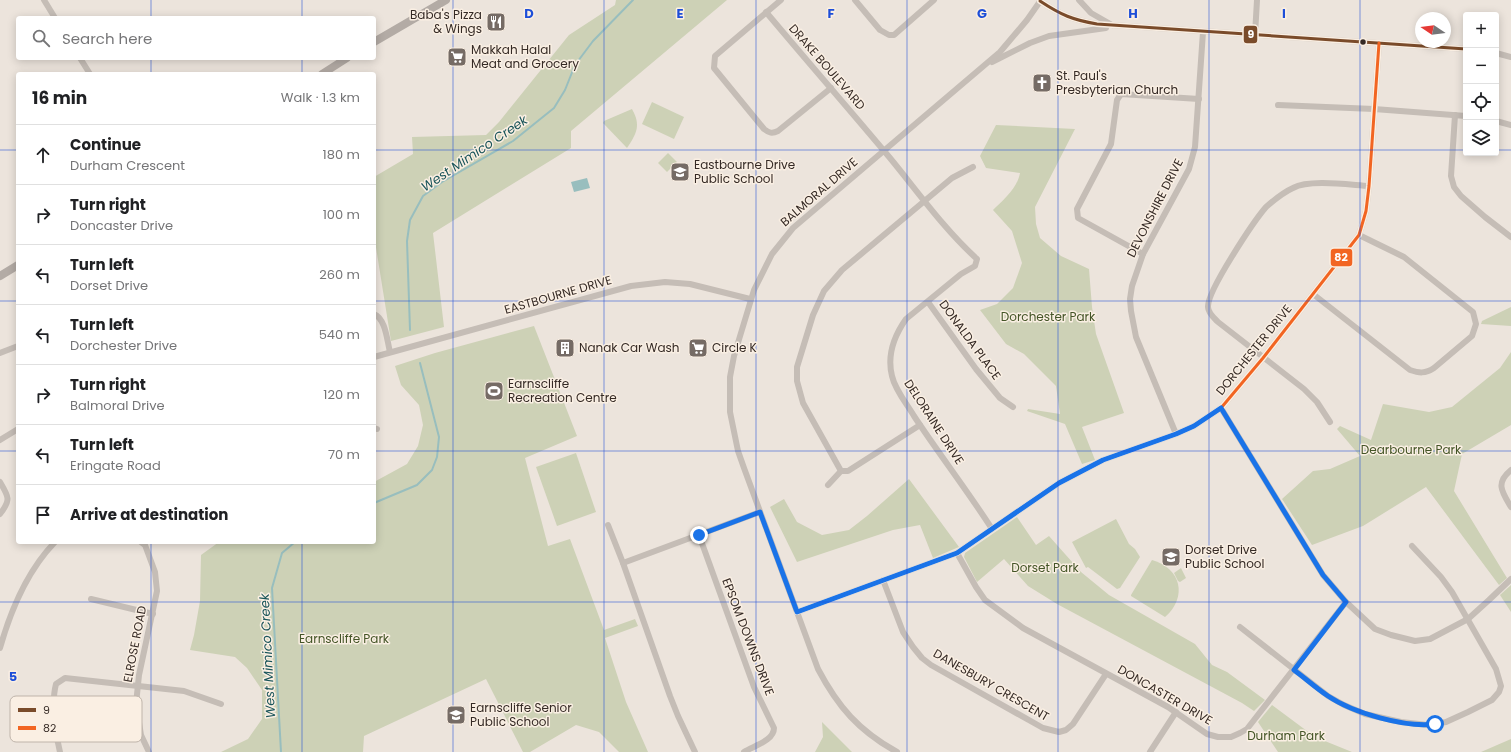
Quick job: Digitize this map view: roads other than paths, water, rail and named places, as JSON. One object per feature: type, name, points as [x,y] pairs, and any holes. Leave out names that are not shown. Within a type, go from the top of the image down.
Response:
[{"type":"main road","points":[[376,41],[446,0]]},
{"type":"main road","points":[[325,72],[344,60]]},
{"type":"main road","points":[[0,276],[16,266]]},
{"type":"street","points":[[44,0],[54,16]]},
{"type":"street","points":[[781,0],[715,56],[714,68],[764,129],[773,134],[831,88]]},
{"type":"street","points":[[855,0],[880,30],[889,35],[894,35],[934,0]]},
{"type":"street","points":[[1079,0],[1091,13],[1116,26]]},
{"type":"street","points":[[1255,35],[1257,0]]},
{"type":"street","points":[[1041,1],[1069,18],[1116,26],[1463,49]]},
{"type":"street","name":"BALMORAL DRIVE","points":[[897,752],[873,737],[845,712],[830,691],[818,669],[738,451],[730,412],[730,377],[734,356],[750,299],[762,271],[781,241],[793,228],[983,66],[1012,39],[1041,1]]},
{"type":"street","name":"DRAKE BOULEVARD","points":[[766,12],[884,150]]},
{"type":"street","points":[[983,66],[1030,43],[1049,36],[1116,26]]},
{"type":"street","name":"DEVONSHIRE DRIVE","points":[[1176,434],[1136,337],[1130,299],[1132,286],[1142,254],[1189,169],[1195,147],[1203,32]]},
{"type":"street","name":"DORCHESTER DRIVE","points":[[797,612],[957,553],[1059,483],[1103,460],[1194,426],[1221,408],[1263,358],[1359,235],[1366,211],[1369,186],[1379,43]]},
{"type":"street","points":[[1499,54],[1510,56],[1511,49]]},
{"type":"street","points":[[81,60],[89,72]]},
{"type":"street","points":[[1142,254],[1078,218],[1076,214],[1111,144],[1117,100],[1122,94],[1199,100]]},
{"type":"street","points":[[1278,105],[1374,109],[1463,116]]},
{"type":"street","points":[[1455,115],[1451,176],[1454,187],[1461,196],[1511,237]]},
{"type":"street","points":[[1499,123],[1511,125]]},
{"type":"street","name":"DELORAINE DRIVE","points":[[884,150],[968,251],[977,258],[975,266],[961,274],[906,320],[894,341],[891,356],[892,377],[897,389],[920,425],[992,529]]},
{"type":"street","points":[[841,470],[803,404],[797,381],[797,367],[818,301],[833,279],[842,270],[952,178],[973,167]]},
{"type":"street","points":[[1330,422],[1317,402],[1304,389],[1218,322],[1208,307],[1211,295],[1239,244],[1266,208],[1276,199],[1294,187],[1307,183],[1369,186]]},
{"type":"street","points":[[1313,294],[1410,370],[1419,373],[1427,372],[1434,368],[1472,336],[1476,324],[1473,312],[1404,257],[1359,235]]},
{"type":"street","name":"EASTBOURNE DRIVE","points":[[376,356],[617,290],[646,284],[665,282],[690,284],[750,299]]},
{"type":"street","name":"DONALDA PLACE","points":[[928,302],[976,369],[1000,398],[1013,407]]},
{"type":"street","points":[[376,315],[379,316],[382,322],[390,352]]},
{"type":"street","points":[[0,353],[16,347]]},
{"type":"street","points":[[1221,408],[1323,575],[1346,602],[1376,629],[1391,635],[1415,641],[1430,639],[1468,618],[1511,579]]},
{"type":"street","points":[[841,470],[848,471],[920,425]]},
{"type":"street","points":[[0,440],[16,430]]},
{"type":"street","points":[[828,485],[841,470]]},
{"type":"street","points":[[1511,470],[1504,476],[1501,485],[1502,491],[1511,507]]},
{"type":"street","points":[[0,482],[8,497],[8,502],[0,514]]},
{"type":"street","points":[[623,564],[760,512]]},
{"type":"street","points":[[608,525],[670,696],[695,752]]},
{"type":"street","name":"EPSOM DOWNS DRIVE","points":[[699,535],[754,687],[774,728],[774,733],[770,737],[744,752]]},
{"type":"street","points":[[0,648],[8,620],[18,595],[32,572],[53,544]]},
{"type":"street","name":"ELROSE ROAD","points":[[137,696],[157,591],[155,572],[145,544]]},
{"type":"street","points":[[1240,628],[1328,696],[1344,706],[1365,714],[1401,722],[1428,725],[1446,722],[1492,700],[1499,692],[1501,686],[1496,669],[1452,592],[1441,577],[1412,546]]},
{"type":"street","name":"DONCASTER DRIVE","points":[[957,553],[985,600],[1023,628],[1176,712],[1207,734],[1218,737],[1231,736],[1247,729],[1346,602]]},
{"type":"street","name":"DANESBURY CRESCENT","points":[[884,580],[903,632],[922,658],[944,673],[1043,728],[1060,732],[1066,730],[1073,724],[1106,674]]},
{"type":"street","points":[[91,599],[153,614]]},
{"type":"street","points":[[54,696],[56,684],[58,681],[65,678],[184,691],[221,704]]},
{"type":"street","points":[[1150,752],[1176,712]]},
{"type":"street","name":"ELROSE ROAD","points":[[142,737],[149,752]]},
{"type":"street","points":[[57,742],[60,752]]},
{"type":"water","points":[[587,178],[590,188],[574,192],[571,182]]},
{"type":"waterway","name":"West Mimico Creek","points":[[410,330],[407,241],[410,220],[423,196],[442,182],[513,141],[554,108],[565,90],[575,65],[593,41],[633,0]]},
{"type":"waterway","name":"West Mimico Creek","points":[[376,502],[417,485],[432,470],[437,457],[439,437],[420,363]]},
{"type":"waterway","name":"West Mimico Creek","points":[[281,752],[272,588],[282,553],[293,544]]},
{"type":"place","name":"Baba's Pizza & Wings","points":[[496,22]]},
{"type":"place","name":"Makkah Halal Meat and Grocery","points":[[457,57]]},
{"type":"place","name":"St. Paul's Presbyterian Church","points":[[1042,83]]},
{"type":"place","name":"Eastbourne Drive Public School","points":[[680,172]]},
{"type":"place","name":"Nanak Car Wash","points":[[565,348]]},
{"type":"place","name":"Circle K","points":[[698,348]]},
{"type":"place","name":"Earnscliffe Recreation Centre","points":[[494,391]]},
{"type":"place","name":"Dorset Drive Public School","points":[[1171,557]]},
{"type":"place","name":"Earnscliffe Senior Public School","points":[[456,715]]},
{"type":"park label","name":"Dorchester Park","points":[[1048,317]]},
{"type":"park label","name":"Dearbourne Park","points":[[1411,450]]},
{"type":"park label","name":"Dorset Park","points":[[1045,568]]},
{"type":"park label","name":"Earnscliffe Park","points":[[344,639]]},
{"type":"park label","name":"Durham Park","points":[[1286,736]]}]
